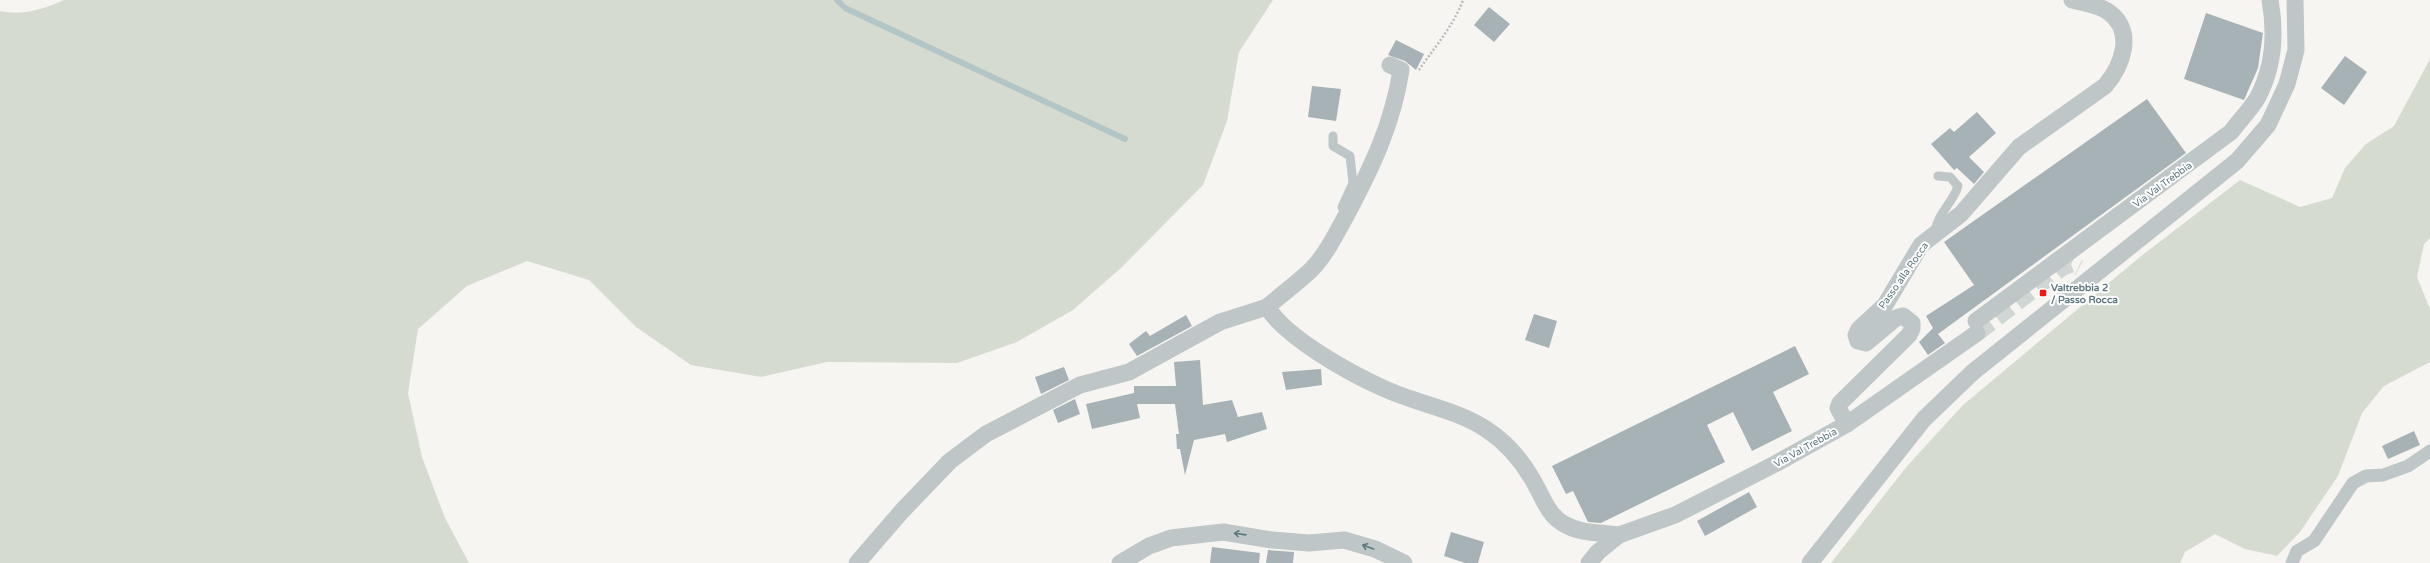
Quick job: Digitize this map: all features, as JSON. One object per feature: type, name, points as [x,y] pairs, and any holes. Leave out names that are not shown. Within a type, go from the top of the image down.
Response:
[{"type":"street","name":"Passo alla Rocca","points":[[1847,424],[1838,408],[1840,403],[1909,335],[1912,329],[1912,323],[1903,316],[1896,318],[1866,343],[1858,341],[1856,335],[1859,329],[1885,305],[1921,245],[1935,232],[1961,214],[2019,147],[2106,86],[2120,63],[2124,40],[2117,21],[2103,9],[2072,0]]},
{"type":"street","name":"Via Val Trebbia","points":[[1619,535],[1675,515],[1775,464],[1847,424],[1977,327],[2058,261],[2231,132],[2258,96],[2273,54],[2274,24],[2270,0]]},
{"type":"street","points":[[1810,563],[1924,419],[1972,372],[2083,273],[2236,161],[2268,125],[2287,84],[2296,50],[2295,0]]},
{"type":"street","points":[[857,563],[902,511],[950,461],[986,434],[1080,385],[1129,372],[1220,322],[1267,307],[1312,269],[1335,236],[1373,165],[1390,120],[1400,70],[1390,65]]},
{"type":"street","points":[[1267,307],[1274,319],[1324,356],[1384,389],[1469,419],[1492,434],[1522,463],[1553,515],[1560,522],[1578,530],[1619,535]]},
{"type":"street","points":[[2292,563],[2297,551],[2314,541],[2353,483],[2366,476],[2383,475],[2408,466],[2430,451]]},
{"type":"street","points":[[1120,563],[1149,546],[1172,538],[1223,532],[1272,540],[1309,543],[1344,540],[1375,549],[1404,563]]},
{"type":"street","points":[[1589,563],[1598,552],[1619,535]]},
{"type":"lane","points":[[1333,136],[1333,146],[1350,156],[1353,183],[1342,207],[1346,215]]},
{"type":"lane","points":[[1935,232],[1937,222],[1954,198],[1958,186],[1950,177],[1938,176]]},
{"type":"path","points":[[1416,75],[1442,35],[1457,18],[1464,0]]},
{"type":"shaded area","points":[[64,0],[1273,0],[1239,52],[1227,121],[1203,185],[1122,267],[1073,310],[1017,342],[957,363],[827,362],[761,377],[691,365],[636,327],[589,280],[527,261],[467,286],[418,329],[408,393],[422,457],[445,518],[469,563],[0,563],[0,11],[16,13],[33,11]]},
{"type":"shaded area","points":[[2430,59],[2430,238],[2424,244],[2417,277],[2430,309],[2430,362],[2384,386],[2362,413],[2338,476],[2300,532],[2277,556],[2245,549],[2215,534],[2185,552],[2180,563],[1831,563],[1908,465],[1963,405],[2140,257],[2240,180],[2300,207],[2332,198],[2345,168],[2366,144],[2394,126]]},
{"type":"building","points":[[1489,7],[1510,24],[1494,42],[1474,25]]},
{"type":"building","points":[[2206,13],[2263,33],[2258,68],[2244,100],[2184,79]]},
{"type":"building","points":[[1396,40],[1424,54],[1416,70],[1405,61],[1388,55]]},
{"type":"building","points":[[2345,56],[2367,72],[2344,105],[2321,88]]},
{"type":"building","points":[[1312,86],[1341,89],[1336,121],[1308,117]]},
{"type":"building","points":[[2147,99],[2186,153],[1938,334],[1945,343],[1928,355],[1919,342],[1933,328],[1926,316],[1974,285],[1944,242]]},
{"type":"building","points":[[1977,112],[1996,133],[1969,157],[1984,172],[1974,184],[1957,168],[1954,170],[1931,144],[1950,128],[1954,132]]},
{"type":"building","points":[[1534,314],[1557,321],[1549,348],[1525,340]]},
{"type":"building","points":[[1186,315],[1192,326],[1137,356],[1129,344],[1146,331],[1150,336]]},
{"type":"building","points":[[1795,346],[1809,374],[1773,392],[1792,431],[1752,451],[1733,412],[1707,425],[1725,462],[1601,523],[1588,522],[1573,491],[1566,494],[1552,466]]},
{"type":"building","points":[[1200,360],[1203,405],[1232,400],[1238,417],[1262,412],[1267,429],[1227,442],[1225,434],[1194,440],[1185,475],[1180,449],[1177,449],[1176,434],[1179,434],[1175,404],[1137,404],[1140,418],[1092,429],[1086,404],[1134,393],[1134,386],[1176,386],[1174,362]]},
{"type":"building","points":[[1064,367],[1069,380],[1041,394],[1035,377]]},
{"type":"building","points":[[1321,369],[1322,385],[1286,390],[1282,372]]},
{"type":"building","points":[[1075,399],[1080,414],[1058,423],[1053,410]]},
{"type":"building","points":[[2414,431],[2420,445],[2388,459],[2382,446]]},
{"type":"building","points":[[1749,492],[1757,507],[1705,536],[1697,521]]},
{"type":"building","points":[[1451,532],[1484,542],[1478,563],[1465,563],[1444,556]]},
{"type":"building","points":[[1212,547],[1260,553],[1259,563],[1210,563]]},
{"type":"building","points":[[1268,550],[1294,552],[1293,563],[1266,563]]},
{"type":"waterway","points":[[837,0],[845,8],[1125,139]]},
{"type":"tunnel","points":[[1977,333],[2063,267],[2071,264],[2079,268]]},
{"type":"place","name":"Valtrebbia 2 / Passo Rocca","points":[[2043,293]]}]
